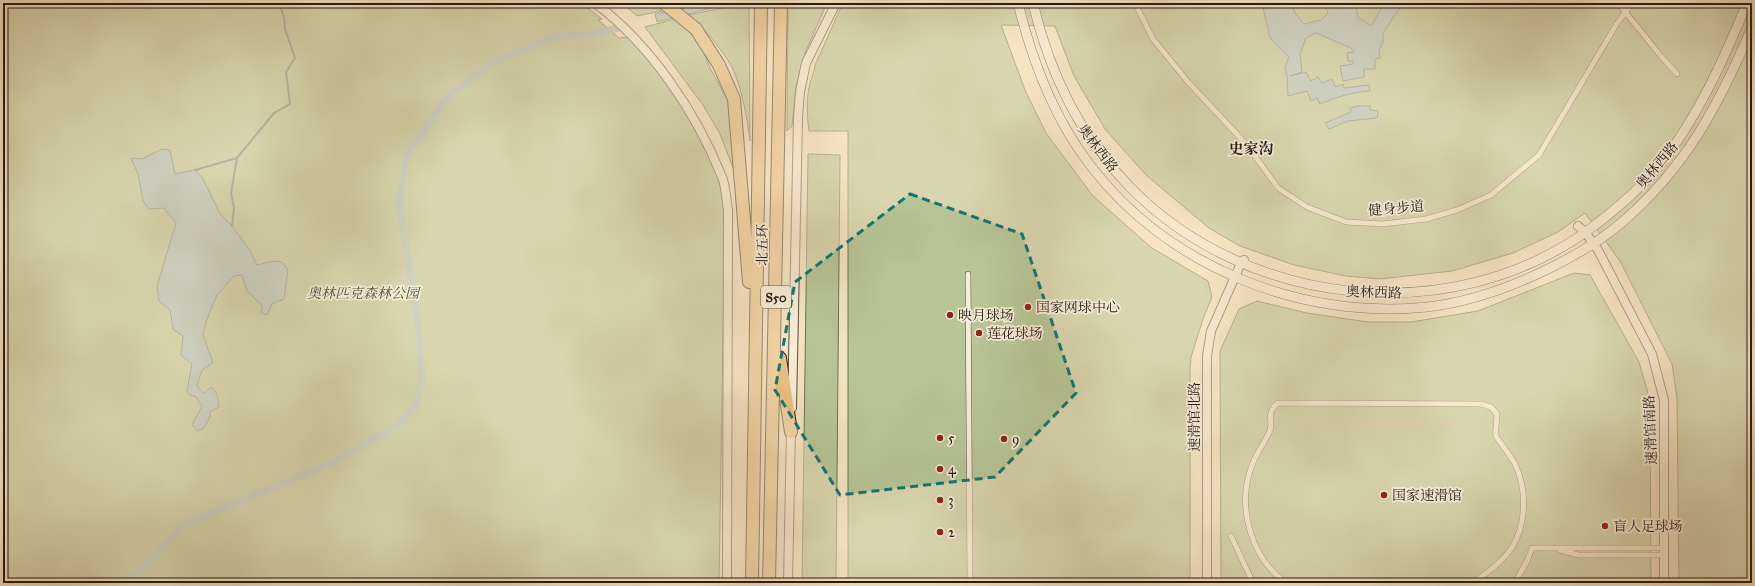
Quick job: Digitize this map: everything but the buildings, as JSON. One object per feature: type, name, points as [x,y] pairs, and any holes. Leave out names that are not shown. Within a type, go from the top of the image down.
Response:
[{"type":"highway","points":[[668,6],[692,26],[703,40],[719,65],[734,100],[754,354]]},
{"type":"highway","name":"北五环","points":[[769,583],[781,7]]},
{"type":"highway","name":"北五环","points":[[752,583],[754,354],[761,9]]},
{"type":"highway","points":[[775,323],[791,432]]},
{"type":"main road","name":"奥林西路","points":[[1018,3],[1030,48],[1044,84],[1064,127],[1088,163],[1125,203],[1159,233],[1206,263],[1235,276],[1283,294],[1325,304],[1376,308],[1425,307],[1459,301],[1505,289],[1559,264],[1619,225],[1647,200],[1678,165],[1702,130],[1731,75],[1752,27]]},
{"type":"main road","name":"奥林西路","points":[[1033,3],[1041,35],[1061,86],[1080,122],[1107,160],[1131,188],[1172,223],[1209,247],[1293,282],[1336,290],[1376,293],[1417,292],[1470,283],[1512,270],[1538,260],[1582,229],[1610,213],[1645,181],[1669,152],[1693,116],[1709,86],[1747,3]]},
{"type":"street","points":[[595,3],[611,15],[635,37],[680,95],[722,178],[728,210],[727,583]]},
{"type":"street","points":[[788,583],[798,118],[800,92],[806,63],[836,3]]},
{"type":"street","name":"健身步道","points":[[1135,3],[1153,39],[1188,82],[1247,145],[1278,188],[1307,207],[1346,222],[1383,224],[1426,219],[1457,210],[1491,195],[1539,155],[1624,11],[1632,3]]},
{"type":"street","points":[[1618,3],[1677,74]]},
{"type":"street","name":"速滑馆南路","points":[[1582,229],[1598,250],[1652,354],[1664,400],[1664,583]]},
{"type":"street","name":"速滑馆北路","points":[[1207,583],[1207,356],[1211,331],[1242,262]]},
{"type":"street","points":[[968,274],[970,583]]},
{"type":"street","points":[[1286,583],[1270,569],[1259,552],[1249,530],[1245,505],[1246,486],[1250,468],[1270,431],[1270,414],[1272,408],[1278,403],[1481,404],[1491,407],[1497,414],[1496,436],[1511,455],[1518,472],[1523,490],[1523,514],[1518,534],[1511,549],[1493,568],[1472,583]]},
{"type":"street","points":[[1231,536],[1254,583]]},
{"type":"street","points":[[1515,583],[1528,559],[1532,548],[1553,548],[1578,555],[1664,551]]},
{"type":"highlighted area","points":[[910,194],[1022,234],[1076,393],[995,477],[840,495],[775,390],[795,282]]},
{"type":"green space","name":"奥林匹克森林公园","points":[[3,3],[581,3],[602,19],[598,20],[619,38],[631,37],[649,58],[659,75],[677,97],[721,180],[725,211],[719,583],[3,583]]},
{"type":"green space","points":[[622,3],[642,3],[662,11],[637,16]]},
{"type":"green space","points":[[749,3],[750,141],[742,98],[732,67],[715,43],[689,15]]},
{"type":"green space","points":[[788,3],[827,3],[805,53],[796,86],[792,126],[787,131]]},
{"type":"green space","points":[[843,3],[1752,3],[1752,583],[1679,583],[1677,398],[1672,364],[1620,261],[1585,213],[1558,232],[1513,253],[1452,271],[1380,279],[1346,276],[1294,265],[1240,246],[1209,228],[1146,175],[1105,129],[1074,76],[1055,26],[1001,25],[1025,90],[1046,133],[1093,196],[1152,248],[1208,281],[1212,297],[1203,319],[1191,357],[1190,370],[1190,583],[848,583],[848,131],[809,131],[807,107],[810,83],[815,65]]},
{"type":"green space","points":[[675,19],[699,41],[710,68],[728,101],[735,173],[720,134],[703,105],[645,27]]},
{"type":"green space","points":[[808,154],[840,155],[836,583],[802,583]]},
{"type":"green space","name":"国家速滑馆","points":[[1574,273],[1590,275],[1639,362],[1650,400],[1651,583],[1221,583],[1220,351],[1239,309],[1257,301],[1307,313],[1368,322],[1411,322],[1478,311]]},
{"type":"water","points":[[706,3],[731,3],[657,22],[655,14]]},
{"type":"water","points":[[1262,3],[1291,3],[1295,13],[1304,24],[1321,20],[1328,13],[1323,3],[1354,3],[1356,5],[1358,17],[1371,26],[1382,7],[1382,3],[1402,3],[1402,5],[1383,33],[1383,42],[1379,51],[1380,58],[1375,59],[1375,69],[1364,69],[1364,77],[1343,81],[1340,66],[1353,64],[1353,61],[1348,61],[1347,53],[1354,52],[1351,48],[1316,33],[1306,38],[1300,54],[1302,72],[1290,76],[1306,72],[1311,81],[1318,77],[1322,83],[1332,79],[1335,87],[1343,84],[1344,88],[1369,85],[1370,91],[1345,95],[1320,104],[1317,98],[1311,101],[1307,91],[1288,96],[1285,67],[1289,57],[1270,38]]},
{"type":"water","points":[[1370,106],[1370,110],[1378,111],[1377,118],[1348,121],[1329,129],[1325,123],[1351,112],[1350,108]]},
{"type":"water","points":[[162,149],[170,150],[175,174],[195,170],[202,177],[221,215],[232,226],[249,249],[257,265],[273,261],[282,262],[288,270],[284,299],[272,304],[267,315],[261,313],[262,306],[247,291],[242,275],[234,276],[217,295],[206,322],[203,335],[213,363],[202,370],[197,386],[203,393],[212,387],[217,394],[219,407],[210,412],[210,417],[203,429],[198,431],[192,425],[202,406],[196,397],[190,395],[187,391],[192,364],[181,355],[183,336],[173,329],[170,310],[159,301],[157,286],[176,223],[164,208],[149,209],[143,201],[138,174],[131,158],[142,159]]},
{"type":"waterway","points":[[195,170],[237,158],[274,113],[290,104],[286,72],[295,58],[285,29],[284,17],[279,3]]},
{"type":"waterway","points":[[82,583],[91,579],[113,582],[135,576],[159,552],[181,526],[333,462],[399,424],[415,406],[422,381],[419,330],[399,201],[407,155],[447,97],[494,62],[554,37],[594,34],[618,28]]},
{"type":"waterway","points":[[232,226],[234,208],[231,193],[237,158]]},
{"type":"tunnel","points":[[1298,421],[1467,424]]},
{"type":"place","name":"国家网球中心","points":[[1028,307]]},
{"type":"place","name":"映月球场","points":[[950,315]]},
{"type":"place","name":"莲花球场","points":[[979,333]]},
{"type":"place","name":"5","points":[[940,438]]},
{"type":"place","name":"9","points":[[1004,439]]},
{"type":"place","name":"4","points":[[940,469]]},
{"type":"place","name":"国家速滑馆","points":[[1384,495]]},
{"type":"place","name":"3","points":[[940,500]]},
{"type":"place","name":"盲人足球场","points":[[1605,526]]},
{"type":"place","name":"2","points":[[940,532]]},
{"type":"district","name":"史家沟","points":[[1251,149]]}]
